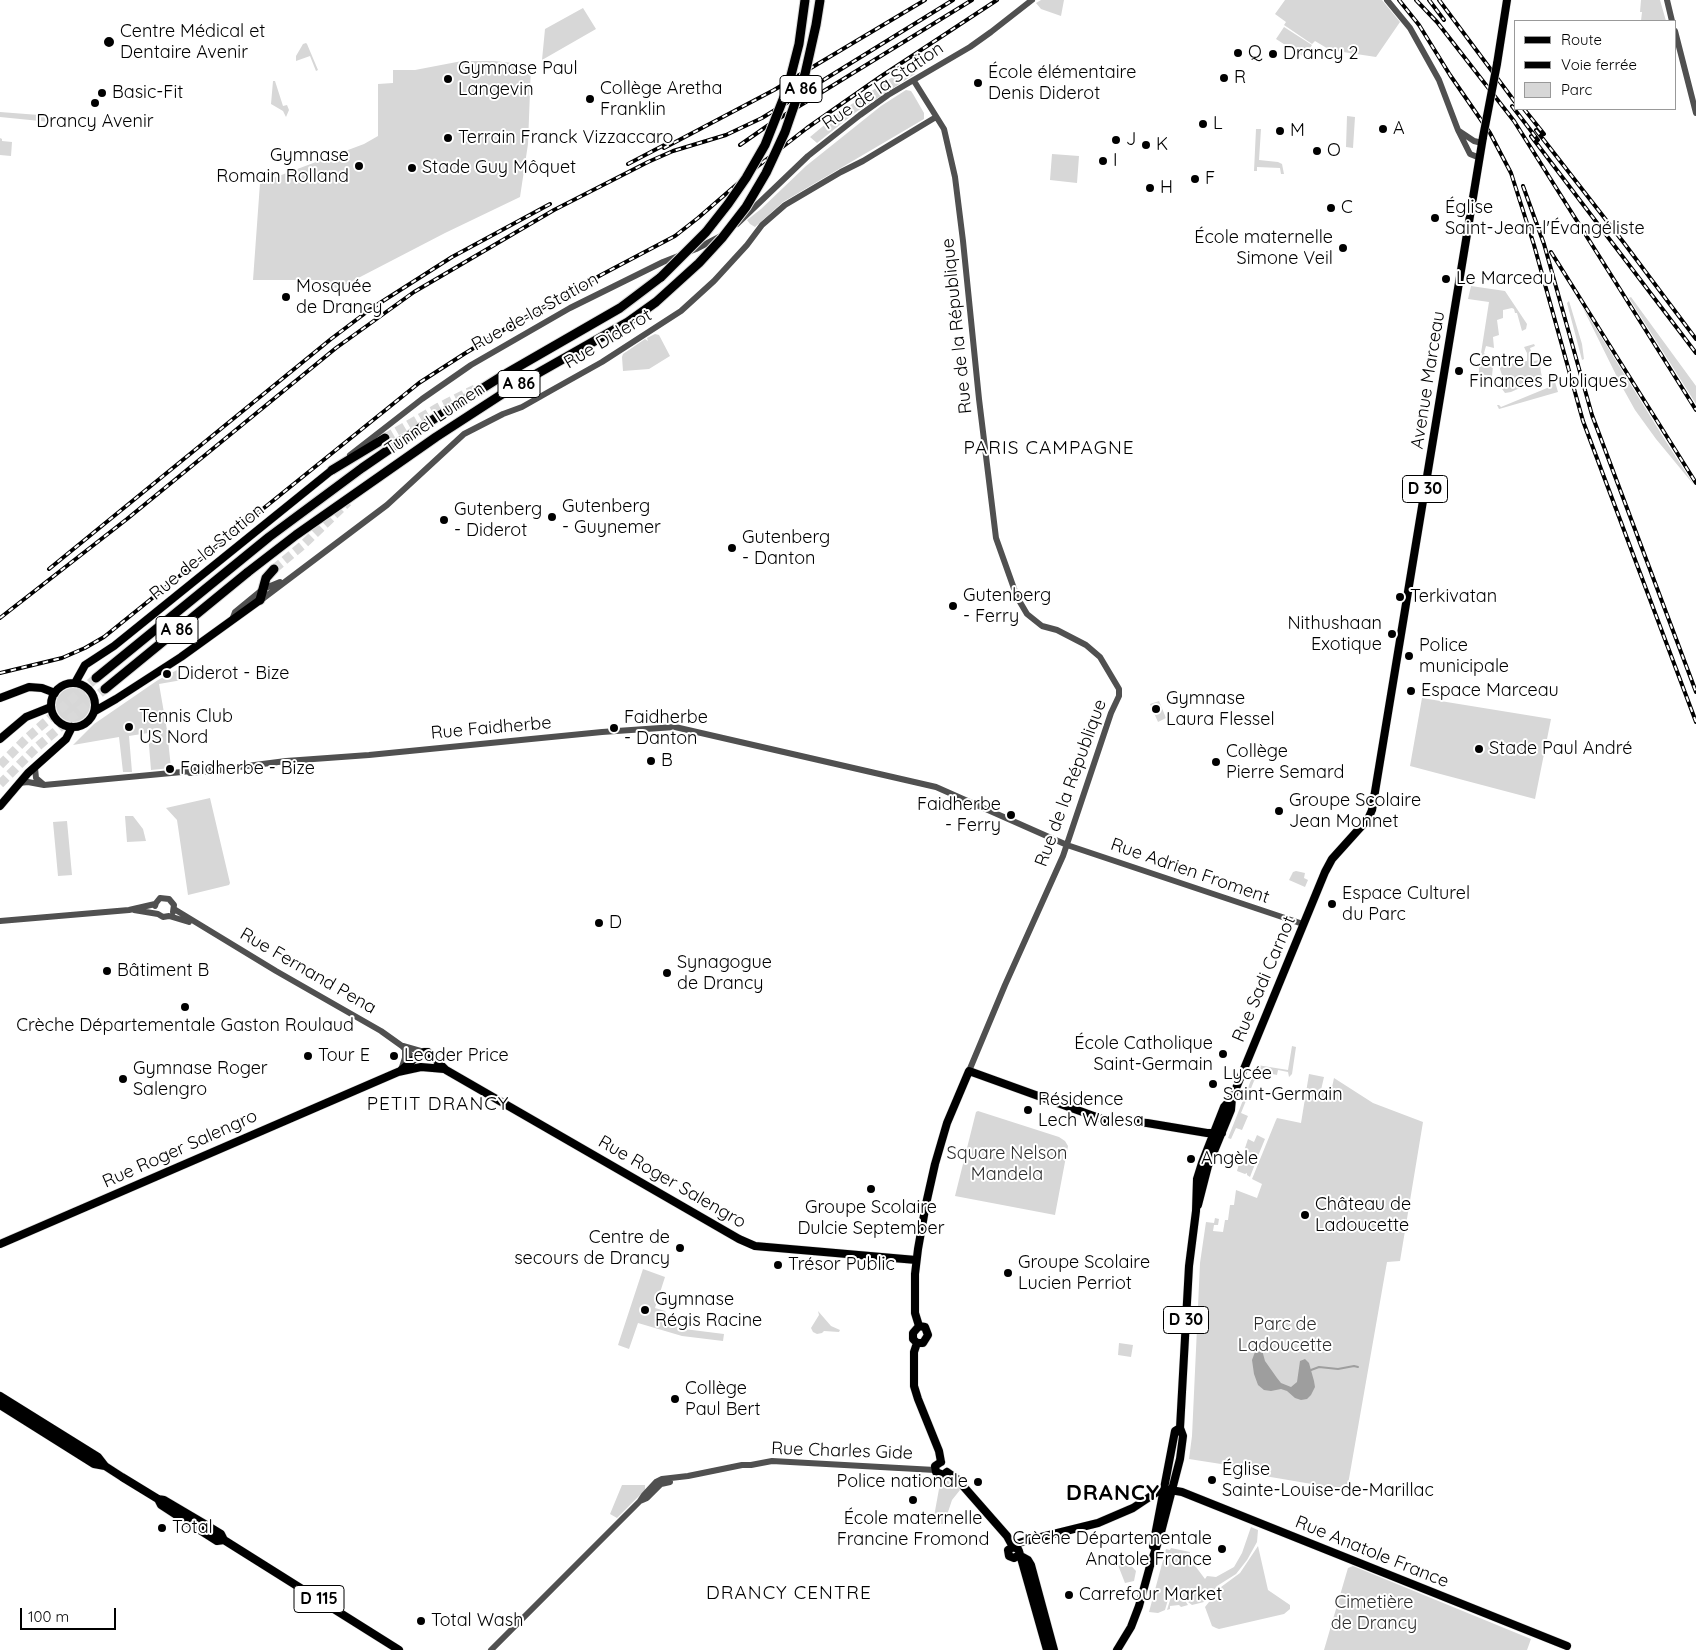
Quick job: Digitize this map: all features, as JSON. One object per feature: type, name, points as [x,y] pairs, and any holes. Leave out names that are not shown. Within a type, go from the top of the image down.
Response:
[{"type":"highway","name":"Tunnel Lumen","points":[[96,678],[269,537],[362,468],[426,424],[494,381],[620,308],[661,277],[706,232],[728,204],[746,178],[764,144],[788,87],[799,44],[805,0]]},
{"type":"highway","name":"Tunnel Lumen","points":[[105,689],[296,535],[436,437],[510,390],[628,322],[656,302],[686,276],[722,238],[746,207],[766,172],[785,132],[803,82],[812,48],[820,0]]},
{"type":"highway","points":[[332,470],[385,438]]},
{"type":"highway","points":[[260,600],[266,578],[274,569]]},
{"type":"main road","name":"Avenue Marceau","points":[[1325,872],[1332,859],[1368,819],[1375,797],[1507,0]]},
{"type":"main road","name":"Rue de la Station","points":[[75,683],[85,665],[114,646],[332,470]]},
{"type":"main road","name":"Rue Diderot","points":[[95,710],[113,701],[181,656],[260,600]]},
{"type":"main road","points":[[94,696],[95,710],[84,725],[67,726],[54,717],[51,706],[55,693],[64,685],[75,683],[83,685],[94,696],[103,700],[113,701]]},
{"type":"main road","points":[[0,698],[29,687],[42,688],[55,693]]},
{"type":"main road","points":[[0,739],[26,717],[51,706]]},
{"type":"main road","points":[[0,806],[19,783],[66,739],[72,727]]},
{"type":"main road","name":"Rue Sadi Carnot","points":[[1169,1490],[1176,1431],[1180,1428],[1188,1274],[1196,1211],[1197,1179],[1218,1133],[1224,1107],[1232,1098],[1325,872]]},
{"type":"main road","name":"Rue Roger Salengro","points":[[400,1071],[424,1052],[430,1054],[434,1064]]},
{"type":"main road","points":[[414,1060],[421,1067]]},
{"type":"main road","name":"Rue Roger Salengro","points":[[0,1244],[400,1071],[434,1064],[739,1239],[755,1246],[916,1260]]},
{"type":"main road","points":[[969,1071],[1102,1118],[1218,1133]]},
{"type":"main road","name":"Rue de la République","points":[[919,1326],[915,1313],[916,1260],[935,1164],[947,1123],[969,1071]]},
{"type":"main road","points":[[902,1259],[915,1274]]},
{"type":"main road","points":[[919,1326],[925,1328],[928,1335],[923,1343],[917,1343],[913,1339],[912,1333],[919,1326]]},
{"type":"main road","points":[[917,1343],[914,1352],[914,1386],[939,1451],[941,1462]]},
{"type":"main road","name":"D 115","points":[[0,1396],[98,1457],[105,1466],[158,1499],[164,1500],[192,1520],[221,1534],[224,1540],[399,1650]]},
{"type":"main road","points":[[0,1405],[94,1464],[105,1466]]},
{"type":"main road","points":[[941,1462],[937,1463],[935,1470],[941,1475],[947,1472]]},
{"type":"main road","points":[[941,1462],[947,1465],[947,1472]]},
{"type":"main road","points":[[947,1472],[957,1480],[1007,1536],[1016,1549],[1028,1560],[1054,1650]]},
{"type":"main road","points":[[1048,1650],[1016,1549],[1019,1543],[1098,1523],[1133,1508],[1152,1494],[1169,1490]]},
{"type":"main road","name":"D 30","points":[[1117,1650],[1134,1619],[1169,1490]]},
{"type":"main road","name":"Rue Anatole France","points":[[1169,1490],[1182,1492],[1310,1542],[1567,1646]]},
{"type":"street","name":"Rue de la Station","points":[[332,470],[416,404],[472,364],[578,304],[725,234],[834,134],[882,100],[991,32],[1032,0]]},
{"type":"street","points":[[1387,0],[1410,28],[1439,80],[1458,130],[1470,154],[1480,158]]},
{"type":"street","points":[[1667,0],[1672,20]]},
{"type":"street","points":[[1676,35],[1696,113]]},
{"type":"street","name":"Rue de la République","points":[[914,81],[944,129],[955,177],[996,538],[1017,597],[1027,614],[1042,626],[1057,630],[1086,645],[1100,657],[1119,689],[1119,696],[1067,845],[969,1071]]},
{"type":"street","name":"Rue Diderot","points":[[260,600],[386,505],[464,434],[496,417],[522,407],[602,362],[681,311],[714,281],[747,246],[762,225],[785,205],[936,117]]},
{"type":"street","points":[[1458,130],[1474,141],[1483,140]]},
{"type":"street","name":"Rue Diderot","points":[[232,620],[235,612],[263,589],[289,579]]},
{"type":"street","name":"Rue Faidherbe","points":[[44,785],[208,768],[231,768],[264,764],[287,765],[309,760],[668,727],[936,787],[1067,845]]},
{"type":"street","points":[[34,768],[36,778],[44,785]]},
{"type":"street","points":[[19,783],[28,782],[44,785]]},
{"type":"street","name":"Rue Adrien Froment","points":[[1067,845],[1303,924]]},
{"type":"street","points":[[0,921],[128,910],[155,904],[160,898],[166,898],[173,902],[174,909],[169,916],[163,917],[158,914],[128,910]]},
{"type":"street","points":[[155,904],[158,914]]},
{"type":"street","name":"Rue Fernand Pena","points":[[174,909],[381,1031],[404,1048],[414,1060]]},
{"type":"street","name":"Rue Fernand Pena","points":[[169,916],[198,924]]},
{"type":"street","points":[[400,1071],[405,1058],[404,1048]]},
{"type":"street","name":"Rue Fernand Pena","points":[[404,1048],[424,1052]]},
{"type":"street","name":"Rue Charles Gide","points":[[492,1650],[644,1495],[665,1478],[688,1476],[742,1465],[776,1461],[935,1470]]},
{"type":"green space","points":[[1041,0],[1064,0],[1061,16],[1041,9],[1036,3]]},
{"type":"green space","points":[[1285,0],[1382,0],[1400,22],[1376,57],[1330,50],[1315,41],[1312,44],[1284,25],[1286,22],[1275,14]]},
{"type":"green space","points":[[1641,0],[1660,0],[1666,20],[1641,20],[1642,12],[1640,12]]},
{"type":"green space","points":[[583,8],[596,29],[542,60],[545,29]]},
{"type":"green space","points":[[1284,27],[1312,45],[1304,57],[1276,39]]},
{"type":"green space","points":[[306,43],[318,70],[316,71],[310,56],[296,61],[296,56],[303,44]]},
{"type":"green space","name":"Stade Guy Môquet","points":[[462,61],[494,61],[531,65],[528,144],[520,197],[445,233],[337,289],[323,280],[253,280],[260,183],[364,144],[378,136],[378,84],[393,83],[393,70],[415,70]]},
{"type":"green space","points":[[909,66],[915,74],[856,112],[817,143],[810,137],[840,112]]},
{"type":"green space","points":[[273,81],[275,81],[283,106],[287,105],[289,110],[286,117],[283,111],[271,104]]},
{"type":"green space","points":[[906,90],[911,91],[913,94],[924,113],[924,119],[783,202],[755,227],[750,224],[747,220],[806,166],[881,106]]},
{"type":"green space","points":[[0,112],[39,115],[45,117],[50,122],[0,117]]},
{"type":"green space","points":[[1347,116],[1355,117],[1353,148],[1346,147]]},
{"type":"green space","points":[[1256,129],[1261,129],[1259,160],[1282,164],[1284,174],[1281,174],[1280,168],[1257,167],[1257,171],[1254,171]]},
{"type":"green space","points":[[0,138],[2,141],[12,142],[11,156],[0,155]]},
{"type":"green space","points":[[1052,154],[1079,156],[1077,183],[1050,180]]},
{"type":"green space","points":[[1471,286],[1505,291],[1527,324],[1526,329],[1522,331],[1514,309],[1503,310],[1503,318],[1497,320],[1499,335],[1493,337],[1494,348],[1486,346],[1484,353],[1489,358],[1487,359],[1488,367],[1493,366],[1492,376],[1479,374],[1489,302],[1468,299]]},
{"type":"green space","points":[[1631,297],[1696,386],[1696,404],[1629,298]]},
{"type":"green space","points":[[1569,301],[1582,344],[1584,359],[1582,360],[1567,303]]},
{"type":"green space","points":[[1582,306],[1665,440],[1694,485],[1635,410]]},
{"type":"green space","points":[[655,334],[659,335],[670,356],[649,369],[623,371],[623,354],[645,339],[648,341],[647,338]]},
{"type":"green space","points":[[1534,344],[1535,346],[1530,348],[1534,361],[1539,360],[1542,378],[1505,393],[1502,389],[1502,375],[1499,366],[1527,361],[1527,353],[1524,347]]},
{"type":"green space","points":[[1553,375],[1558,392],[1499,409],[1497,405],[1501,407],[1552,386],[1550,377]]},
{"type":"green space","name":"Tennis Club US Nord","points":[[177,670],[180,671],[182,680],[159,684],[171,768],[151,770],[148,733],[129,736],[132,772],[123,772],[119,737],[73,745],[94,724],[158,680]]},
{"type":"green space","points":[[73,688],[80,689],[85,693],[89,698],[89,712],[85,717],[80,721],[73,722],[66,721],[61,717],[57,712],[56,705],[57,698],[61,693],[66,689]]},
{"type":"green space","name":"Stade Paul André","points":[[1422,698],[1551,719],[1535,799],[1410,766]]},
{"type":"green space","points":[[1159,701],[1166,718],[1158,722],[1150,704]]},
{"type":"green space","points":[[210,798],[230,883],[229,885],[188,895],[177,820],[166,808]]},
{"type":"green space","points":[[125,816],[133,816],[143,829],[146,841],[127,842]]},
{"type":"green space","points":[[67,821],[72,875],[58,876],[53,822]]},
{"type":"green space","points":[[1293,872],[1305,873],[1304,878],[1308,880],[1305,887],[1289,880]]},
{"type":"green space","points":[[1292,1046],[1296,1047],[1292,1074],[1289,1077],[1288,1072],[1278,1070],[1277,1075],[1268,1073],[1266,1078],[1259,1078],[1254,1081],[1241,1113],[1248,1116],[1242,1130],[1236,1128],[1231,1139],[1228,1138],[1257,1065],[1288,1070]]},
{"type":"green space","name":"Parc de Ladoucette","points":[[1309,1074],[1324,1077],[1321,1090],[1331,1092],[1334,1078],[1373,1103],[1423,1122],[1400,1261],[1387,1262],[1347,1490],[1253,1474],[1253,1469],[1189,1459],[1192,1436],[1200,1263],[1206,1222],[1214,1223],[1215,1218],[1219,1219],[1218,1225],[1214,1225],[1213,1231],[1223,1232],[1225,1220],[1228,1220],[1230,1205],[1234,1205],[1236,1190],[1257,1198],[1262,1184],[1252,1179],[1276,1120],[1277,1118],[1301,1123]]},
{"type":"green space","name":"Square Nelson Mandela","points":[[978,1111],[1059,1137],[1065,1141],[1068,1146],[1055,1215],[955,1196],[976,1112]]},
{"type":"green space","points":[[1257,1135],[1265,1139],[1258,1156],[1246,1151],[1245,1148],[1248,1139],[1254,1142]]},
{"type":"green space","points":[[1242,1153],[1257,1159],[1250,1177],[1247,1173],[1237,1171]]},
{"type":"green space","name":"Gymnase Régis Racine","points":[[643,1269],[665,1277],[655,1308],[665,1311],[673,1325],[684,1329],[724,1334],[723,1341],[682,1336],[638,1323],[629,1349],[618,1345]]},
{"type":"green space","points":[[818,1311],[831,1326],[840,1330],[839,1332],[824,1331],[817,1334],[813,1332],[811,1328],[819,1315]]},
{"type":"green space","points":[[1119,1343],[1133,1345],[1131,1357],[1118,1355]]},
{"type":"green space","points":[[941,1478],[955,1484],[960,1490],[952,1500],[944,1524],[933,1522]]},
{"type":"green space","points":[[622,1485],[645,1485],[645,1490],[617,1518],[610,1514]]},
{"type":"green space","points":[[1251,1527],[1258,1530],[1257,1542],[1247,1560],[1236,1574],[1217,1586],[1204,1602],[1192,1605],[1184,1599],[1188,1605],[1181,1607],[1179,1605],[1170,1606],[1170,1609],[1167,1610],[1171,1597],[1169,1596],[1165,1610],[1158,1613],[1149,1612],[1166,1549],[1170,1550],[1171,1548],[1190,1552],[1188,1564],[1193,1563],[1205,1579],[1207,1576],[1216,1577],[1234,1567],[1242,1553]]},
{"type":"green space","points":[[1258,1546],[1268,1590],[1290,1605],[1290,1609],[1284,1614],[1219,1629],[1212,1626],[1205,1607],[1221,1587],[1240,1573]]},
{"type":"green space","points":[[1123,1557],[1136,1571],[1134,1581],[1125,1583],[1116,1560]]},
{"type":"green space","name":"Cimetière de Drancy","points":[[1353,1566],[1531,1639],[1527,1650],[1324,1650],[1348,1568]]},
{"type":"shaded area","points":[[1262,1350],[1265,1361],[1277,1378],[1281,1383],[1291,1387],[1297,1382],[1300,1361],[1305,1359],[1309,1363],[1315,1387],[1307,1399],[1295,1398],[1287,1391],[1281,1389],[1264,1390],[1258,1385],[1252,1360],[1255,1352]]},
{"type":"waterway","points":[[1311,1370],[1319,1367],[1338,1369],[1358,1367]]},
{"type":"tunnel","points":[[385,438],[475,389]]},
{"type":"tunnel","points":[[274,569],[303,545],[348,502]]},
{"type":"tunnel","points":[[0,765],[26,739],[96,678]]},
{"type":"tunnel","points":[[0,784],[36,748],[105,689]]},
{"type":"railway","points":[[664,148],[774,90],[925,0]]},
{"type":"railway","points":[[0,618],[127,519],[336,348],[414,292],[554,210],[648,162],[673,151],[726,135],[762,118],[953,0]]},
{"type":"railway","points":[[740,145],[770,124],[972,0]]},
{"type":"railway","points":[[0,673],[62,658],[104,637],[419,383],[505,329],[675,236],[758,166],[807,128],[880,77],[997,0]]},
{"type":"railway","points":[[1399,0],[1419,25],[1450,75],[1490,133],[1511,173],[1534,245],[1583,421],[1696,722]]},
{"type":"railway","points":[[1416,0],[1437,22],[1514,121],[1696,410]]},
{"type":"railway","points":[[1429,0],[1444,20]]},
{"type":"railway","points":[[1439,0],[1514,101]]},
{"type":"railway","points":[[1515,110],[1538,140]]},
{"type":"railway","points":[[1525,110],[1544,134]]},
{"type":"railway","points":[[1536,130],[1696,339]]},
{"type":"railway","points":[[1531,136],[1696,353]]},
{"type":"railway","points":[[628,164],[670,142]]},
{"type":"railway","points":[[1523,186],[1544,244],[1592,415],[1696,692]]},
{"type":"railway","points":[[49,569],[331,339],[372,308],[452,257],[550,204]]},
{"type":"railway","points":[[1551,252],[1696,483]]},
{"type":"place","name":"Centre Médical et Dentaire Avenir","points":[[109,42]]},
{"type":"place","name":"Q","points":[[1238,53]]},
{"type":"place","name":"Drancy 2","points":[[1273,54]]},
{"type":"place","name":"R","points":[[1224,78]]},
{"type":"place","name":"Gymnase Paul Langevin","points":[[448,79]]},
{"type":"place","name":"École élémentaire Denis Diderot","points":[[978,83]]},
{"type":"place","name":"Basic-Fit","points":[[102,93]]},
{"type":"place","name":"Collège Aretha Franklin","points":[[590,99]]},
{"type":"place","name":"Drancy Avenir","points":[[95,103]]},
{"type":"place","name":"L","points":[[1203,124]]},
{"type":"place","name":"A","points":[[1383,129]]},
{"type":"place","name":"M","points":[[1280,131]]},
{"type":"place","name":"Terrain Franck Vizzaccaro","points":[[448,138]]},
{"type":"place","name":"J","points":[[1116,140]]},
{"type":"place","name":"K","points":[[1146,145]]},
{"type":"place","name":"O","points":[[1317,151]]},
{"type":"place","name":"I","points":[[1103,161]]},
{"type":"place","name":"Gymnase Romain Rolland","points":[[359,166]]},
{"type":"place","name":"Stade Guy Môquet","points":[[412,168]]},
{"type":"place","name":"F","points":[[1195,179]]},
{"type":"place","name":"H","points":[[1150,188]]},
{"type":"place","name":"C","points":[[1331,208]]},
{"type":"place","name":"Église Saint-Jean-l'Évangéliste","points":[[1435,218]]},
{"type":"place","name":"École maternelle Simone Veil","points":[[1343,248]]},
{"type":"place","name":"Le Marceau","points":[[1446,279]]},
{"type":"place","name":"Mosquée de Drancy","points":[[286,297]]},
{"type":"place","name":"Centre De Finances Publiques","points":[[1459,371]]},
{"type":"place","name":"Gutenberg - Guynemer","points":[[552,517]]},
{"type":"place","name":"Gutenberg - Diderot","points":[[444,520]]},
{"type":"place","name":"Gutenberg - Danton","points":[[732,548]]},
{"type":"place","name":"Terkivatan","points":[[1400,597]]},
{"type":"place","name":"Gutenberg - Ferry","points":[[953,606]]},
{"type":"place","name":"Nithushaan Exotique","points":[[1392,634]]},
{"type":"place","name":"Police municipale","points":[[1409,656]]},
{"type":"place","name":"Diderot - Bize","points":[[167,674]]},
{"type":"place","name":"Espace Marceau","points":[[1411,691]]},
{"type":"place","name":"Gymnase Laura Flessel","points":[[1156,709]]},
{"type":"place","name":"Tennis Club US Nord","points":[[129,727]]},
{"type":"place","name":"Faidherbe - Danton","points":[[614,728]]},
{"type":"place","name":"Stade Paul André","points":[[1479,749]]},
{"type":"place","name":"B","points":[[651,761]]},
{"type":"place","name":"Collège Pierre Semard","points":[[1216,762]]},
{"type":"place","name":"Faidherbe - Bize","points":[[170,769]]},
{"type":"place","name":"Groupe Scolaire Jean Monnet","points":[[1279,811]]},
{"type":"place","name":"Faidherbe - Ferry","points":[[1011,815]]},
{"type":"place","name":"Espace Culturel du Parc","points":[[1332,904]]},
{"type":"place","name":"D","points":[[599,923]]},
{"type":"place","name":"Bâtiment B","points":[[107,971]]},
{"type":"place","name":"Synagogue de Drancy","points":[[667,973]]},
{"type":"place","name":"Crèche Départementale Gaston Roulaud","points":[[185,1007]]},
{"type":"place","name":"École Catholique Saint-Germain","points":[[1223,1054]]},
{"type":"place","name":"Tour E","points":[[308,1056]]},
{"type":"place","name":"Leader Price","points":[[394,1056]]},
{"type":"place","name":"Gymnase Roger Salengro","points":[[123,1079]]},
{"type":"place","name":"Lycée Saint-Germain","points":[[1213,1084]]},
{"type":"place","name":"Résidence Lech Walesa","points":[[1028,1110]]},
{"type":"place","name":"Angèle","points":[[1191,1159]]},
{"type":"place","name":"Groupe Scolaire Dulcie September","points":[[871,1189]]},
{"type":"place","name":"Château de Ladoucette","points":[[1305,1215]]},
{"type":"place","name":"Centre de secours de Drancy","points":[[680,1248]]},
{"type":"place","name":"Trésor Public","points":[[778,1265]]},
{"type":"place","name":"Groupe Scolaire Lucien Perriot","points":[[1008,1273]]},
{"type":"place","name":"Gymnase Régis Racine","points":[[645,1310]]},
{"type":"place","name":"Collège Paul Bert","points":[[675,1399]]},
{"type":"place","name":"Église Sainte-Louise-de-Marillac","points":[[1212,1480]]},
{"type":"place","name":"Police nationale","points":[[978,1482]]},
{"type":"place","name":"École maternelle Francine Fromond","points":[[913,1500]]},
{"type":"place","name":"Total","points":[[162,1528]]},
{"type":"place","name":"Crèche Départementale Anatole France","points":[[1222,1549]]},
{"type":"place","name":"Carrefour Market","points":[[1069,1595]]},
{"type":"place","name":"Total Wash","points":[[421,1621]]},
{"type":"district","name":"PARIS CAMPAGNE","points":[[1049,448]]},
{"type":"district","name":"PETIT DRANCY","points":[[438,1104]]},
{"type":"district","name":"DRANCY","points":[[1113,1493]]},
{"type":"district","name":"DRANCY CENTRE","points":[[789,1593]]}]
